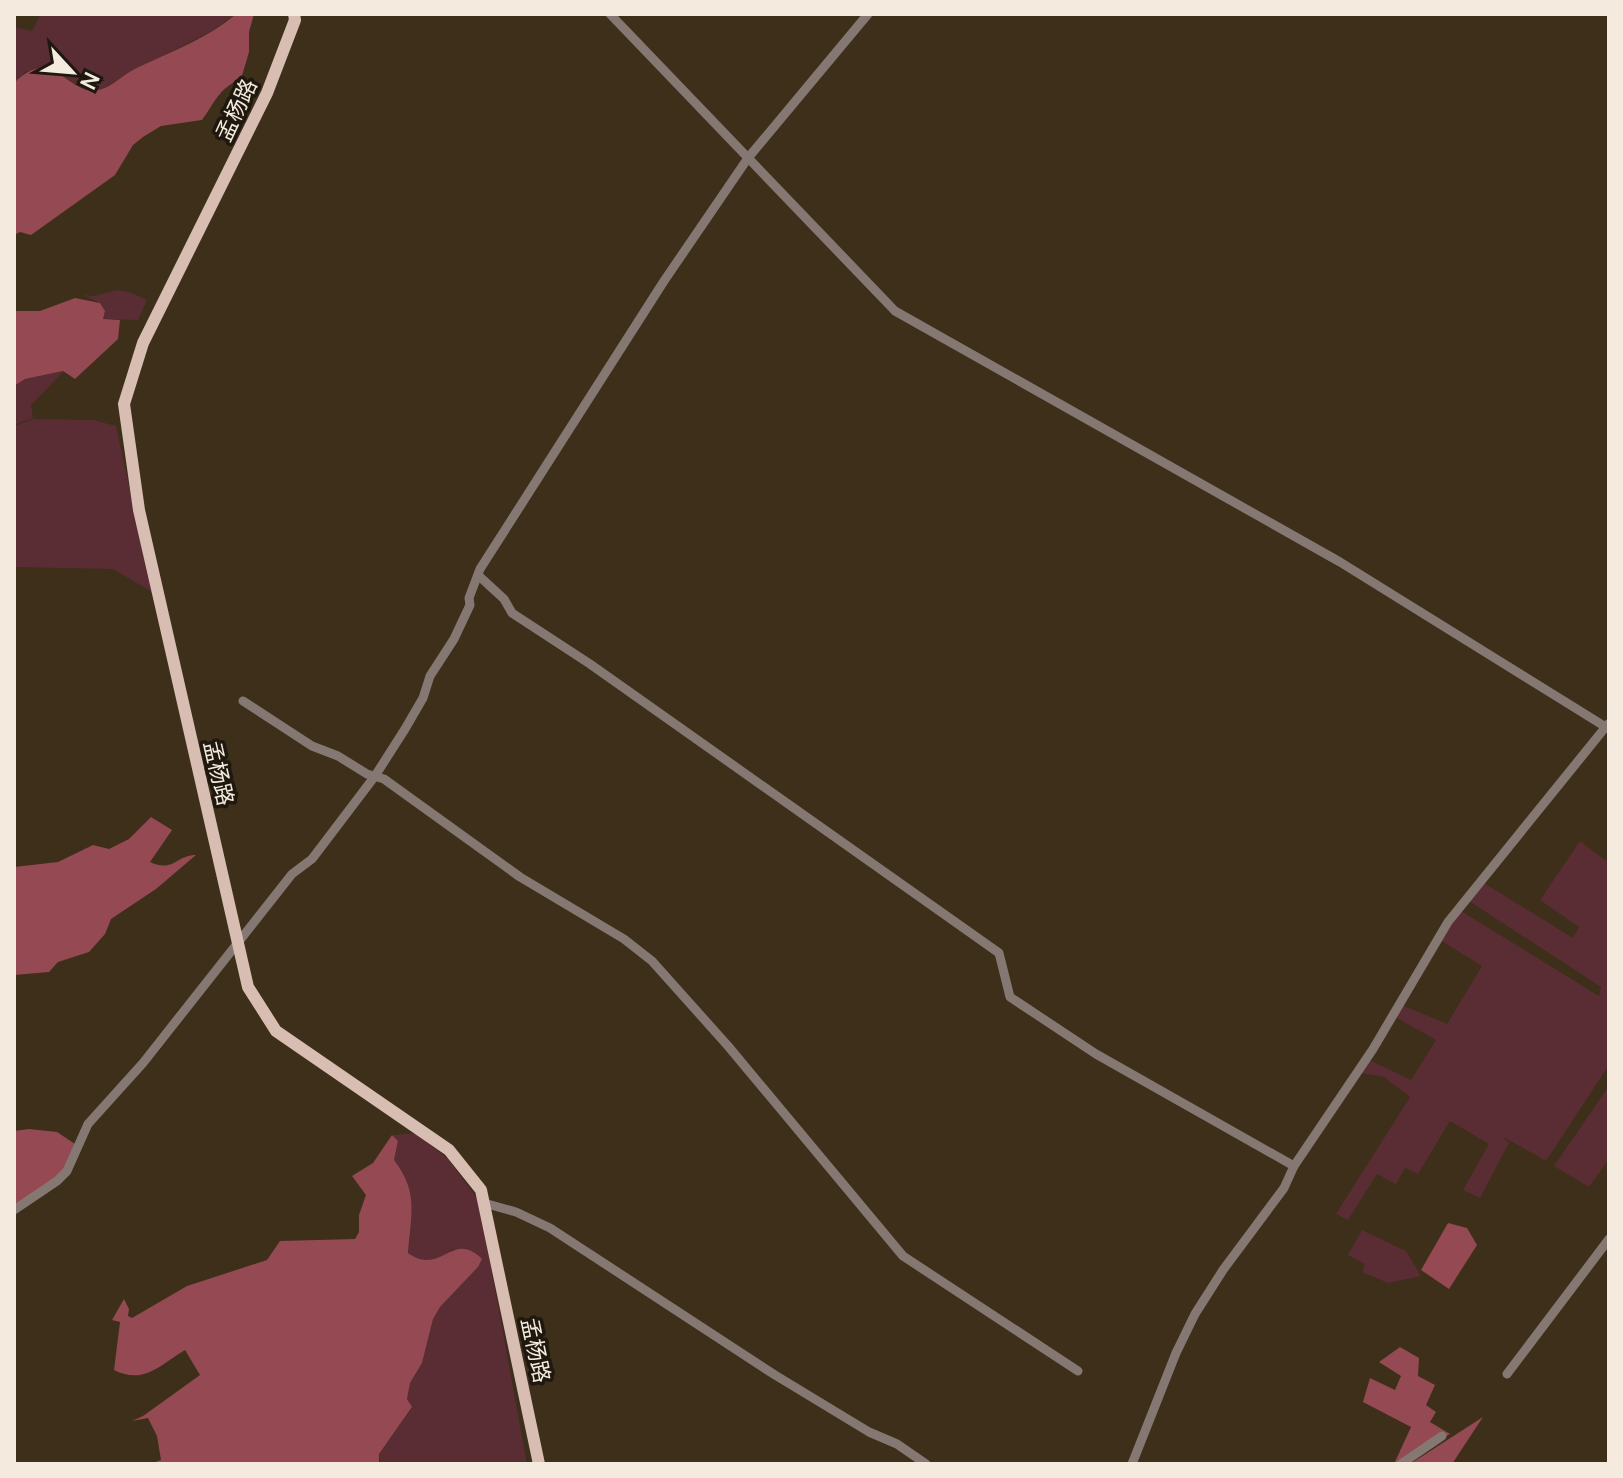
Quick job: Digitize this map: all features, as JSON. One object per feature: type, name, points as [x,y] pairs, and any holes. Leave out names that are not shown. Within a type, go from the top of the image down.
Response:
[{"type":"main road","name":"孟杨路","points":[[294,14],[295,20],[267,93],[143,343],[124,404],[139,510],[248,987],[276,1031],[449,1150],[481,1190],[539,1464]]},
{"type":"street","points":[[610,14],[895,311],[1340,562],[1608,727],[1448,922],[1373,1049],[1294,1166],[1284,1188],[1223,1270],[1195,1314],[1176,1353],[1132,1464]]},
{"type":"street","points":[[14,1210],[67,1171],[88,1124],[143,1063],[292,874],[312,859],[375,776],[423,698],[430,676],[454,639],[470,605],[469,598],[478,575],[664,281],[748,158],[868,14]]},
{"type":"street","points":[[478,575],[492,588]]},
{"type":"street","points":[[478,575],[504,599],[512,613],[590,664],[999,953],[1010,997],[1096,1054],[1294,1166]]},
{"type":"street","points":[[243,701],[312,746],[384,779],[520,877],[624,939],[652,961],[728,1046],[903,1256],[1078,1371]]},
{"type":"street","points":[[484,1203],[516,1212],[550,1228],[775,1375],[869,1432],[897,1444],[926,1464]]},
{"type":"street","points":[[1507,1374],[1609,1239]]},
{"type":"street","points":[[1401,1464],[1442,1436]]},
{"type":"shaded area","points":[[41,14],[236,14],[210,32],[101,90],[86,90],[59,74],[26,71],[14,83],[14,27],[32,31]]},
{"type":"shaded area","points":[[236,14],[254,14],[249,32],[249,52],[241,79],[222,91],[202,120],[161,126],[143,137],[133,145],[115,175],[31,235],[20,232],[14,235],[14,83],[28,72],[40,68],[51,70],[90,91],[102,89],[133,70],[200,38]]},
{"type":"shaded area","points":[[117,290],[147,300],[138,320],[103,319],[105,311],[100,303],[83,295],[94,296]]},
{"type":"shaded area","points":[[75,298],[100,303],[105,311],[103,319],[120,320],[118,339],[75,379],[63,371],[25,379],[14,386],[14,311],[40,311]]},
{"type":"shaded area","points":[[64,371],[31,405],[33,418],[14,425],[14,386],[25,379]]},
{"type":"shaded area","points":[[33,419],[93,420],[116,426],[152,592],[113,569],[14,567],[14,426]]},
{"type":"shaded area","points":[[151,817],[172,830],[150,862],[164,866],[196,855],[156,889],[111,919],[105,934],[89,952],[58,962],[49,972],[14,975],[14,867],[58,862],[93,845],[109,849],[129,839]]},
{"type":"shaded area","points":[[1580,841],[1609,863],[1609,1065],[1546,1161],[1502,1136],[1509,1143],[1480,1198],[1463,1190],[1489,1144],[1450,1121],[1418,1174],[1405,1168],[1396,1184],[1377,1174],[1348,1220],[1336,1214],[1410,1097],[1384,1077],[1361,1073],[1369,1060],[1411,1080],[1436,1040],[1395,1017],[1402,1005],[1447,1024],[1482,966],[1440,940],[1461,911],[1599,996],[1601,987],[1469,901],[1484,883],[1573,938],[1579,927],[1540,900]]},
{"type":"shaded area","points":[[1609,1086],[1609,1159],[1589,1187],[1554,1166]]},
{"type":"shaded area","points":[[14,1131],[57,1132],[75,1144],[62,1176],[14,1209]]},
{"type":"shaded area","points":[[415,1133],[448,1159],[479,1201],[527,1464],[386,1464],[380,1461],[379,1454],[412,1408],[407,1399],[410,1383],[422,1363],[433,1319],[440,1307],[478,1267],[481,1259],[453,1249],[431,1260],[408,1253],[412,1204],[407,1182],[394,1160],[398,1141],[392,1135]]},
{"type":"shaded area","points":[[392,1135],[398,1141],[394,1160],[407,1183],[412,1204],[408,1253],[430,1260],[463,1249],[472,1251],[482,1259],[433,1319],[422,1363],[410,1383],[407,1399],[412,1407],[379,1454],[379,1464],[150,1464],[161,1460],[157,1436],[148,1418],[132,1421],[200,1375],[185,1350],[143,1374],[125,1374],[114,1370],[120,1322],[112,1320],[124,1299],[129,1309],[128,1316],[132,1318],[187,1286],[267,1260],[280,1241],[355,1239],[366,1195],[352,1176],[373,1163]]},
{"type":"shaded area","points":[[1448,1223],[1467,1228],[1477,1245],[1449,1289],[1421,1270]]},
{"type":"shaded area","points":[[1362,1230],[1406,1251],[1421,1276],[1388,1283],[1362,1272],[1365,1264],[1348,1255]]},
{"type":"shaded area","points":[[1400,1347],[1419,1358],[1418,1376],[1435,1385],[1426,1405],[1436,1412],[1430,1422],[1450,1434],[1400,1464],[1394,1464],[1411,1427],[1363,1402],[1370,1378],[1395,1390],[1401,1376],[1379,1362]]},
{"type":"shaded area","points":[[1483,1417],[1452,1464],[1410,1464]]}]
